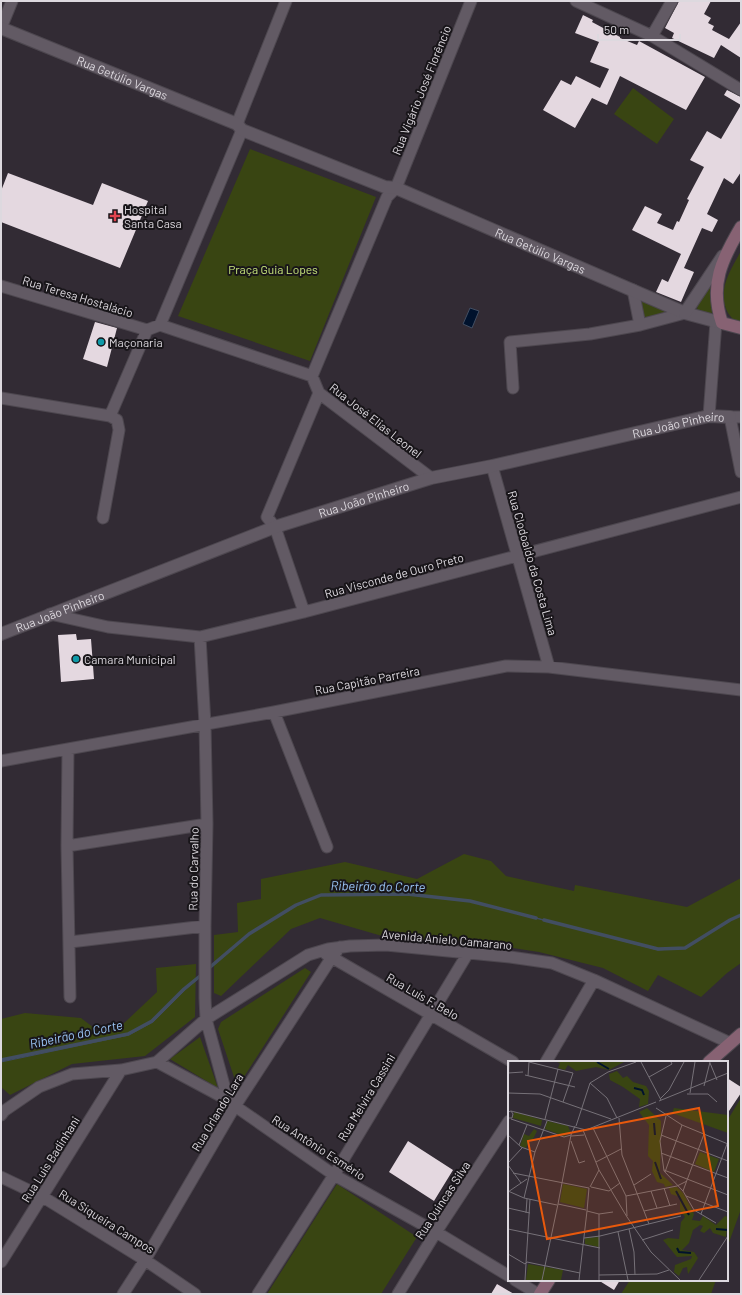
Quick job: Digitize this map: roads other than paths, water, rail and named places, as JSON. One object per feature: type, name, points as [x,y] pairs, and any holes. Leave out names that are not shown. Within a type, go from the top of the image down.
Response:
[{"type":"main road","points":[[741,227],[730,246],[720,269],[717,296],[719,322],[741,328]]},
{"type":"main road","points":[[710,1061],[741,1034]]},
{"type":"main road","points":[[539,1294],[548,1281]]},
{"type":"street","points":[[1,28],[12,1]]},
{"type":"street","points":[[160,325],[240,127],[286,1]]},
{"type":"street","name":"Rua Vigário José Florêncio","points":[[389,191],[471,1]]},
{"type":"street","points":[[576,1],[652,36],[741,90]]},
{"type":"street","points":[[652,36],[672,1]]},
{"type":"street","name":"Rua Getúlio Vargas","points":[[1,28],[240,127]]},
{"type":"street","points":[[110,416],[147,330],[160,325],[312,376],[389,191],[240,127]]},
{"type":"street","name":"Rua Getúlio Vargas","points":[[389,191],[633,290],[685,313],[719,322]]},
{"type":"street","points":[[513,388],[510,342],[590,334],[640,325],[685,313],[730,246]]},
{"type":"street","name":"Rua Teresa Hostalácio","points":[[1,286],[147,330]]},
{"type":"street","points":[[633,290],[640,325]]},
{"type":"street","points":[[709,416],[719,322]]},
{"type":"street","name":"Rua José Elias Leonel","points":[[312,376],[319,393],[431,478]]},
{"type":"street","points":[[304,612],[275,527],[267,517],[319,393]]},
{"type":"street","points":[[1,398],[110,416],[118,420],[119,430],[102,518]]},
{"type":"street","name":"Rua João Pinheiro","points":[[1,634],[275,527],[431,478],[492,466],[709,416],[736,423]]},
{"type":"street","points":[[736,423],[741,472]]},
{"type":"street","name":"Rua Clodoaldo da Costa Lima","points":[[492,466],[549,667]]},
{"type":"street","name":"Rua Visconde de Ouro Preto","points":[[50,614],[108,627],[200,637],[304,612],[741,497]]},
{"type":"street","name":"Rua do Carvalho","points":[[200,637],[205,724],[207,824],[205,926],[206,1019],[231,1103]]},
{"type":"street","name":"Rua Capitão Parreira","points":[[1,761],[274,712],[506,666],[549,667],[741,690]]},
{"type":"street","points":[[274,712],[327,847]]},
{"type":"street","points":[[68,749],[67,846],[70,997]]},
{"type":"street","points":[[67,846],[207,824]]},
{"type":"street","points":[[70,942],[205,926]]},
{"type":"street","name":"Avenida Anielo Camarano","points":[[1,1115],[4,1111],[40,1087],[72,1074],[121,1070],[157,1062],[206,1019],[308,955],[340,947],[386,945],[510,957],[552,964],[594,980],[730,1043]]},
{"type":"street","name":"Rua Orlando Lara","points":[[123,1294],[145,1260],[231,1103],[340,947]]},
{"type":"street","name":"Rua Luís F. Belo","points":[[321,951],[511,1061]]},
{"type":"street","name":"Rua Melvira Cassini","points":[[258,1294],[334,1175],[468,954]]},
{"type":"street","points":[[547,1061],[594,980]]},
{"type":"street","name":"Rua Antônio Esmério","points":[[157,1062],[231,1103],[334,1175],[436,1232],[508,1275]]},
{"type":"street","name":"Rua Luis Badinhani","points":[[1,1262],[121,1070]]},
{"type":"street","name":"Rua Quincas Silva","points":[[398,1294],[436,1232],[508,1123]]},
{"type":"street","name":"Rua Siqueira Campos","points":[[1,1178],[43,1196],[145,1260],[195,1294]]},
{"type":"street","points":[[517,1281],[539,1294]]},
{"type":"water","points":[[470,308],[479,311],[472,328],[463,324]]},
{"type":"water","points":[[321,895],[296,906],[250,934],[185,990],[153,1022],[129,1035],[1,1062],[1,1060],[129,1034],[152,1021],[184,989],[249,934],[296,905]]},
{"type":"water","points":[[470,901],[658,949],[685,948],[730,920],[686,948],[658,950]]},
{"type":"waterway","name":"Ribeirão do Corte","points":[[209,968],[249,934],[296,905],[321,895],[407,894],[470,901],[536,918]]},
{"type":"waterway","name":"Ribeirão do Corte","points":[[544,920],[658,949],[685,948],[730,920],[741,915]]},
{"type":"waterway","name":"Ribeirão do Corte","points":[[1,1060],[128,1034],[152,1021],[184,989],[200,976]]},
{"type":"place","name":"Hospital Santa Casa","points":[[115,216]]},
{"type":"place","name":"Maçonaria","points":[[101,342]]},
{"type":"place","name":"Camara Municipal","points":[[76,659]]},
{"type":"park label","name":"Praça Guia Lopes","points":[[273,269]]}]
